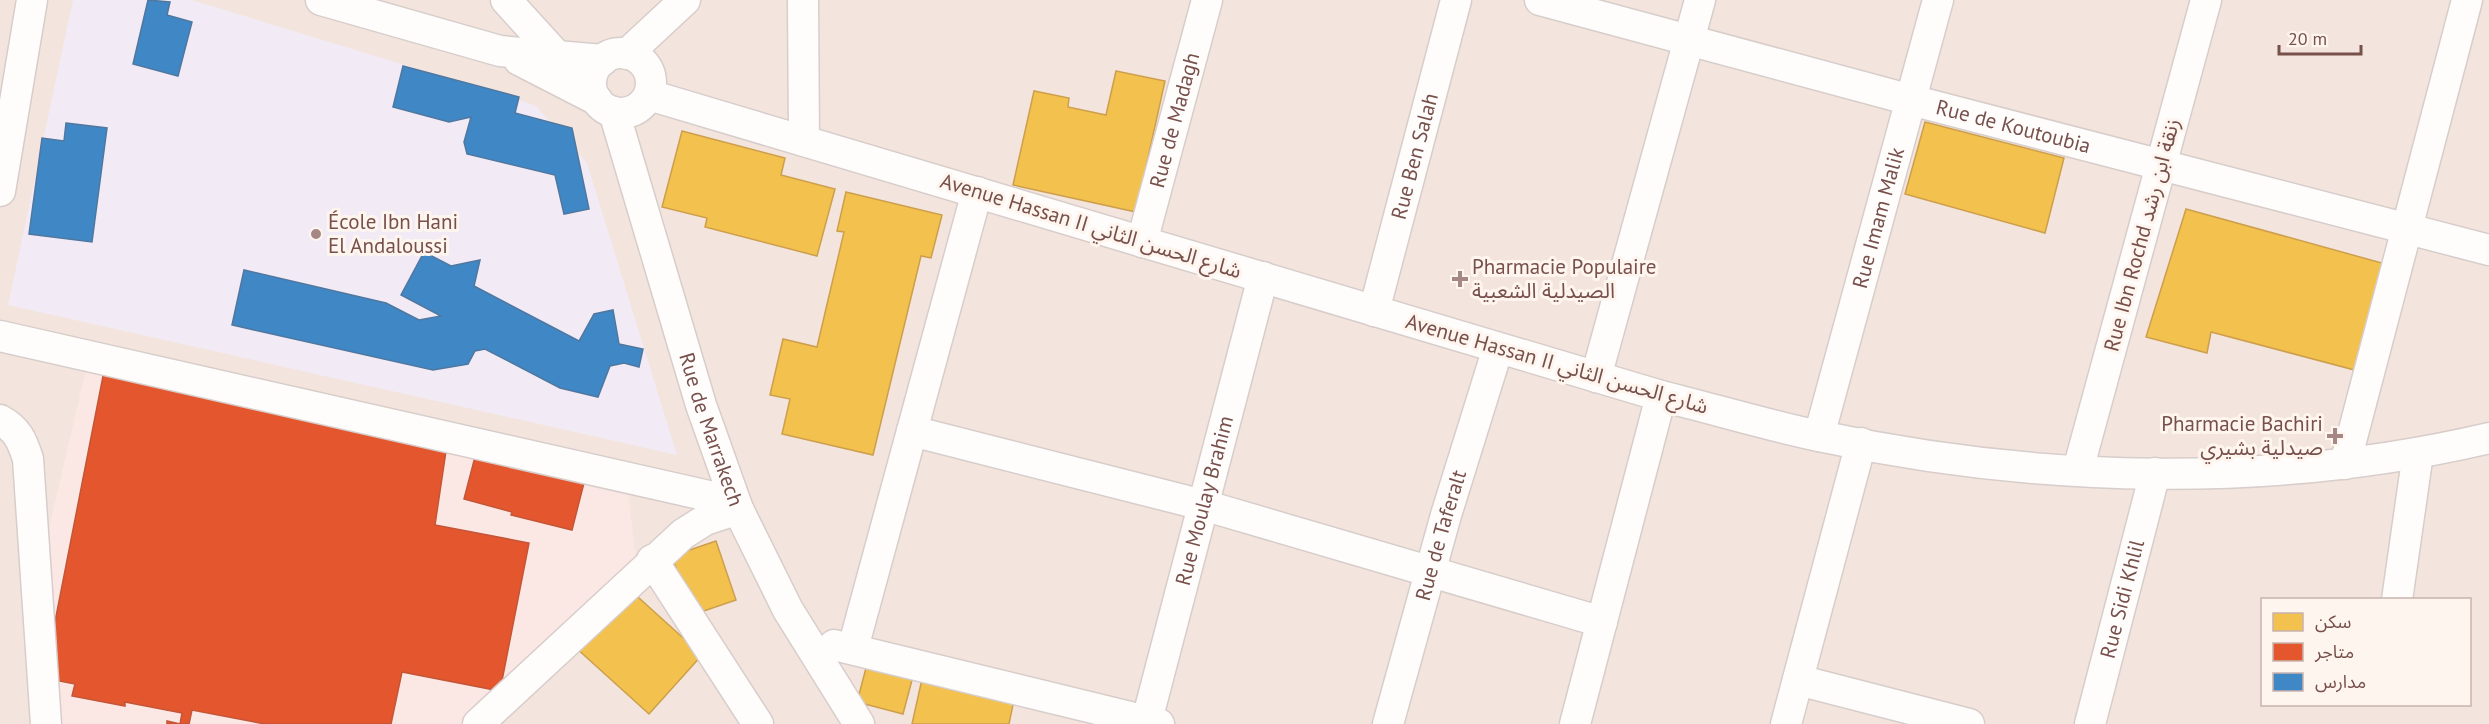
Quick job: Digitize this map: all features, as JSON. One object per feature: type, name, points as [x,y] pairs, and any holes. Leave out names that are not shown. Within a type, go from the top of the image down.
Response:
[{"type":"street","points":[[0,191],[5,128],[32,0]]},
{"type":"street","points":[[321,0],[500,51],[558,57],[637,57],[650,74],[649,95],[635,110],[605,106],[500,51]]},
{"type":"street","points":[[506,0],[558,57]]},
{"type":"street","points":[[605,106],[591,83],[597,66],[615,57],[685,0]]},
{"type":"street","points":[[803,0],[804,141]]},
{"type":"street","name":"Rue de Madagh","points":[[1142,242],[1207,0]]},
{"type":"street","name":"Rue Ben Salah","points":[[1374,310],[1456,0]]},
{"type":"street","name":"Rue de Koutoubia","points":[[1540,0],[2161,166],[2489,250]]},
{"type":"street","points":[[1596,377],[1700,0]]},
{"type":"street","name":"Rue Imam Malik","points":[[1819,436],[1938,0]]},
{"type":"street","name":"Rue Ibn Rochd زنقة ابن رشد","points":[[2078,470],[2206,0]]},
{"type":"street","points":[[2345,464],[2467,0]]},
{"type":"street","name":"Avenue Hassan II شارع الحسن الثاني","points":[[649,95],[1661,396],[1819,436],[1861,444],[1943,456],[2078,470],[2155,473],[2282,471],[2418,453],[2489,438]]},
{"type":"street","name":"Rue de Marrakech","points":[[605,106],[705,416],[737,506],[771,580],[805,640],[859,724]]},
{"type":"street","points":[[853,648],[977,192]]},
{"type":"street","name":"Rue Moulay Brahim","points":[[1151,723],[1203,505],[1263,277]]},
{"type":"street","points":[[0,336],[737,506]]},
{"type":"street","name":"Rue de Taferalt","points":[[1388,724],[1430,574],[1498,348]]},
{"type":"street","points":[[1575,724],[1661,396]]},
{"type":"street","points":[[0,420],[22,438],[28,459],[46,724]]},
{"type":"street","points":[[912,431],[1203,505],[1430,574],[1602,622]]},
{"type":"street","points":[[1786,724],[1861,444]]},
{"type":"street","points":[[2397,598],[2418,453]]},
{"type":"street","name":"Rue Sidi Khlil","points":[[2090,724],[2155,473]]},
{"type":"street","points":[[486,722],[652,560],[683,534],[705,520],[737,506]]},
{"type":"street","points":[[652,560],[758,724]]},
{"type":"street","points":[[805,640],[853,648],[1151,723]]},
{"type":"street","points":[[1798,680],[1969,724]]},
{"type":"shaded area","points":[[0,0],[2489,0],[2489,724],[0,724]]},
{"type":"shaded area","name":"École Ibn Hani El Andaloussi","points":[[73,0],[192,0],[535,105],[587,163],[677,455],[8,305]]},
{"type":"shaded area","points":[[88,361],[626,476],[636,558],[464,724],[47,724],[36,584]]},
{"type":"building: سكن","points":[[1116,71],[1165,81],[1136,212],[1013,185],[1034,91],[1069,98],[1068,107],[1106,115]]},
{"type":"building: سكن","points":[[1925,122],[2064,158],[2045,233],[1905,194]]},
{"type":"building: سكن","points":[[682,131],[785,158],[781,175],[835,189],[817,256],[705,227],[707,218],[662,207]]},
{"type":"building: سكن","points":[[846,192],[942,215],[931,258],[921,256],[873,455],[782,434],[790,399],[770,395],[783,339],[817,347],[844,232],[837,231]]},
{"type":"building: سكن","points":[[2186,209],[2389,265],[2362,372],[2211,332],[2207,353],[2146,337]]},
{"type":"building: سكن","points":[[716,541],[736,600],[692,615],[672,556]]},
{"type":"building: سكن","points":[[628,588],[702,655],[649,714],[575,647]]},
{"type":"building: سكن","points":[[870,653],[916,665],[903,714],[857,702]]},
{"type":"building: سكن","points":[[924,670],[1016,690],[1009,724],[912,724]]},
{"type":"building: متاجر","points":[[105,366],[446,451],[435,525],[529,543],[500,691],[402,672],[391,724],[265,724],[192,710],[189,724],[180,724],[182,713],[125,702],[125,706],[72,696],[75,684],[44,678]]},
{"type":"building: متاجر","points":[[476,453],[586,475],[572,530],[511,515],[512,512],[464,499]]},
{"type":"building: مدارس","points":[[148,0],[170,2],[167,15],[192,22],[178,76],[133,64]]},
{"type":"building: مدارس","points":[[403,66],[519,97],[515,113],[572,128],[589,209],[564,214],[555,175],[467,154],[464,142],[471,117],[449,122],[393,107]]},
{"type":"building: مدارس","points":[[66,123],[107,128],[92,242],[29,234],[42,138],[64,141]]},
{"type":"building: مدارس","points":[[424,252],[451,266],[480,260],[474,286],[579,341],[594,314],[613,310],[619,344],[643,349],[639,367],[624,363],[610,366],[598,397],[560,388],[485,349],[475,351],[468,364],[433,370],[232,325],[244,270],[386,303],[419,320],[441,316],[401,295]]},
{"type":"place","name":"École Ibn Hani El Andaloussi","points":[[316,234]]},
{"type":"place","name":"Pharmacie Populaire الصيدلية الشعبية","points":[[1460,279]]},
{"type":"place","name":"Pharmacie Bachiri صيدلية بشيري","points":[[2335,436]]}]
